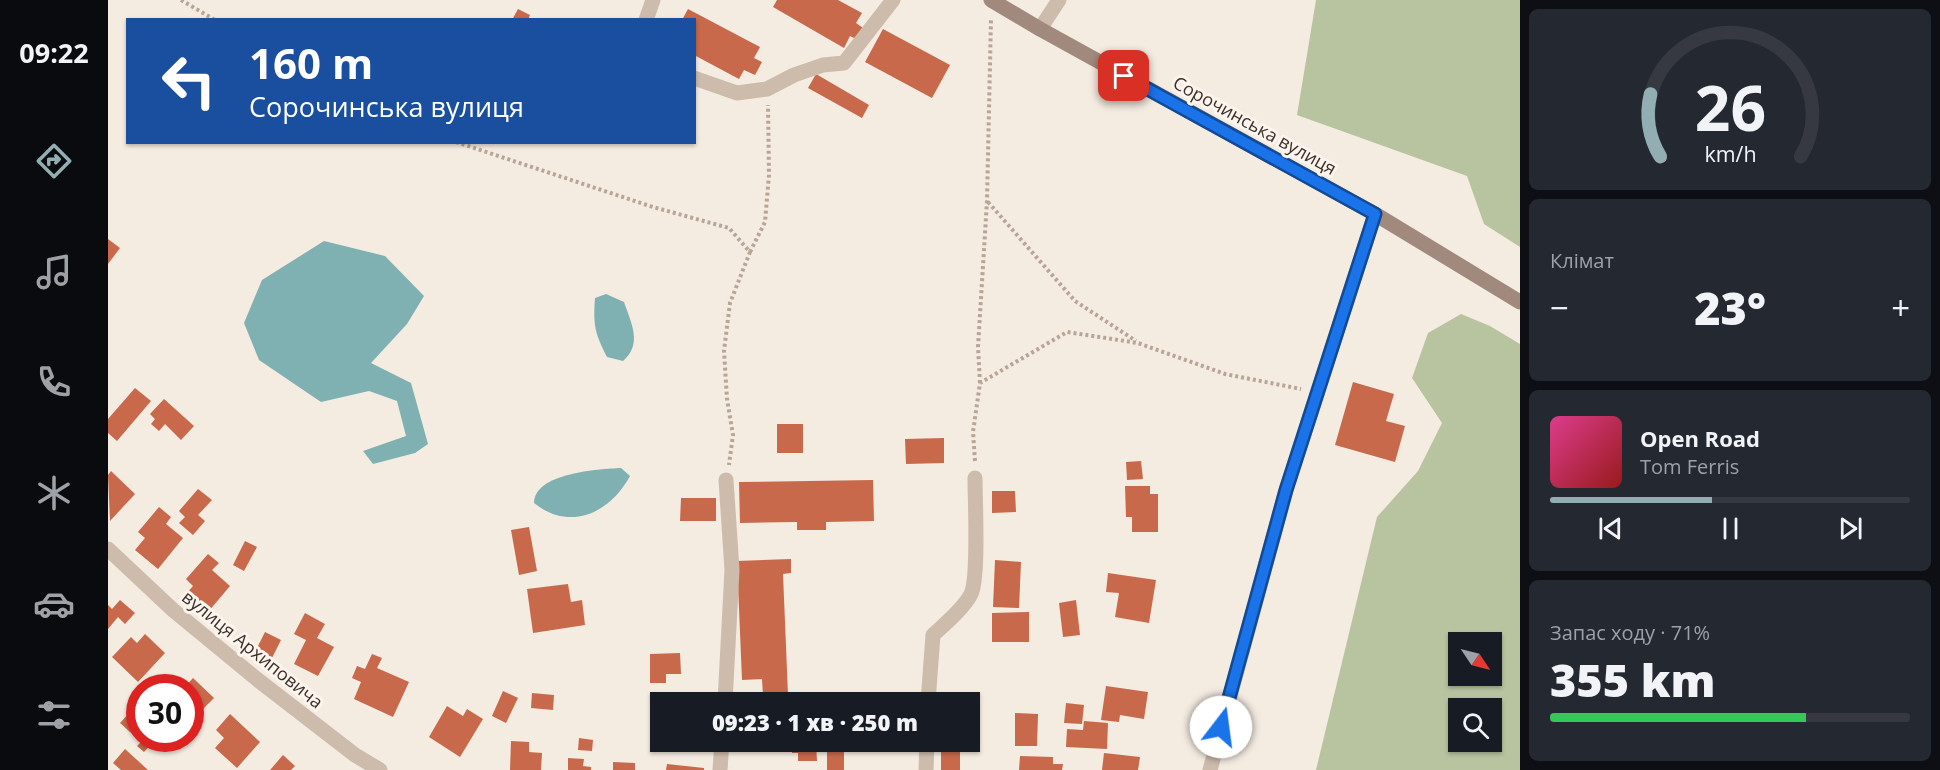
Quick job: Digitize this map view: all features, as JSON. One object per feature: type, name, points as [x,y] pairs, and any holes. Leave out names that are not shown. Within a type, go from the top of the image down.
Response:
[{"type":"main road","name":"Сорочинська вулиця","points":[[991,0],[1375,214],[1520,302]]},
{"type":"street","points":[[647,18],[653,0]]},
{"type":"street","points":[[696,79],[738,93],[767,89],[794,75],[823,65],[844,63],[893,0]]},
{"type":"street","points":[[1040,29],[1059,0]]},
{"type":"street","points":[[1210,770],[1286,490],[1375,214]]},
{"type":"street","points":[[929,692],[933,634],[950,619],[972,593],[975,565],[975,478]]},
{"type":"street","points":[[726,480],[732,570],[726,692]]},
{"type":"street","name":"вулиця Архиповича","points":[[108,549],[173,610],[232,659],[374,769]]},
{"type":"street","points":[[720,770],[721,752]]},
{"type":"street","points":[[926,770],[927,752]]},
{"type":"path","points":[[181,0],[212,18]]},
{"type":"path","points":[[975,478],[973,432],[980,383],[978,347],[987,201],[991,0]]},
{"type":"path","points":[[726,480],[733,435],[727,399],[724,351],[730,303],[750,252],[765,222],[770,141],[767,89]]},
{"type":"path","points":[[462,144],[653,207],[729,228],[750,252]]},
{"type":"path","points":[[987,201],[1076,301],[1138,343]]},
{"type":"path","points":[[980,383],[1066,332],[1138,343],[1225,374],[1316,392]]},
{"type":"green space","points":[[1316,0],[1520,0],[1520,247],[1484,224],[1467,176],[1297,115]]},
{"type":"green space","points":[[1461,314],[1490,326],[1520,344],[1520,770],[1316,770],[1377,517],[1418,471],[1442,423],[1412,378],[1428,333]]},
{"type":"water","points":[[324,241],[385,256],[424,296],[407,324],[371,363],[411,383],[428,444],[415,453],[373,464],[363,451],[406,436],[397,401],[369,391],[321,402],[259,360],[244,323],[262,280]]},
{"type":"water","points":[[606,294],[624,302],[632,325],[633,348],[623,361],[607,357],[596,329],[595,298]]},
{"type":"water","points":[[621,468],[630,476],[622,489],[612,500],[588,514],[575,517],[561,516],[548,512],[534,503],[537,493],[544,485],[556,479],[584,472]]},
{"type":"building","points":[[777,0],[838,0],[862,13],[856,23],[863,28],[856,39],[850,36],[844,48],[773,7]]},
{"type":"building","points":[[518,9],[530,15],[529,18],[513,18]]},
{"type":"building","points":[[688,9],[760,47],[754,58],[762,62],[755,75],[744,70],[739,79],[696,56],[696,18],[683,18]]},
{"type":"building","points":[[883,29],[950,65],[932,98],[865,62]]},
{"type":"building","points":[[816,74],[869,105],[862,118],[808,88]]},
{"type":"building","points":[[108,239],[120,248],[108,264]]},
{"type":"building","points":[[1353,382],[1394,394],[1386,421],[1405,426],[1395,462],[1335,445]]},
{"type":"building","points":[[135,388],[151,401],[117,441],[108,433],[108,419]]},
{"type":"building","points":[[164,399],[194,426],[181,440],[165,424],[159,431],[151,424],[155,419],[150,414]]},
{"type":"building","points":[[777,424],[803,424],[803,453],[777,453]]},
{"type":"building","points":[[944,438],[944,463],[906,464],[905,439]]},
{"type":"building","points":[[1141,461],[1143,479],[1127,480],[1126,462]]},
{"type":"building","points":[[111,471],[135,494],[110,521],[108,475]]},
{"type":"building","points":[[873,480],[874,521],[826,522],[826,530],[797,530],[797,522],[740,523],[739,482]]},
{"type":"building","points":[[1125,486],[1150,486],[1150,494],[1158,494],[1158,532],[1132,532],[1132,517],[1126,517]]},
{"type":"building","points":[[198,489],[212,500],[198,515],[205,521],[193,535],[179,523],[185,517],[179,511]]},
{"type":"building","points":[[992,491],[1015,491],[1016,512],[992,513]]},
{"type":"building","points":[[681,498],[716,498],[716,521],[680,521]]},
{"type":"building","points":[[159,507],[171,517],[166,524],[183,538],[158,569],[135,550],[145,538],[138,532]]},
{"type":"building","points":[[529,527],[537,571],[519,575],[511,530]]},
{"type":"building","points":[[245,541],[257,547],[244,571],[233,565]]},
{"type":"building","points":[[208,554],[219,563],[212,570],[230,586],[208,612],[186,594],[193,586],[186,579]]},
{"type":"building","points":[[791,559],[791,573],[783,574],[788,692],[763,692],[762,679],[742,680],[737,561]]},
{"type":"building","points":[[995,560],[1021,562],[1019,608],[993,607]]},
{"type":"building","points":[[1108,573],[1156,580],[1149,623],[1115,617],[1119,593],[1106,592]]},
{"type":"building","points":[[568,584],[571,602],[582,600],[585,625],[533,633],[527,589]]},
{"type":"building","points":[[120,600],[135,613],[125,624],[118,617],[108,629],[108,605],[112,609]]},
{"type":"building","points":[[1076,600],[1080,635],[1063,637],[1059,603]]},
{"type":"building","points":[[1029,612],[1029,642],[992,642],[992,613]]},
{"type":"building","points":[[305,613],[325,624],[317,638],[334,647],[318,676],[294,664],[306,640],[294,634]]},
{"type":"building","points":[[265,632],[281,640],[270,662],[254,654]]},
{"type":"building","points":[[145,634],[165,653],[145,674],[130,674],[112,657],[131,637],[137,643]]},
{"type":"building","points":[[680,653],[681,674],[666,674],[666,683],[650,683],[650,654]]},
{"type":"building","points":[[372,654],[382,658],[377,668],[409,682],[393,717],[354,699],[361,682],[352,678],[357,666],[365,669]]},
{"type":"building","points":[[1106,686],[1148,692],[1144,719],[1120,715],[1119,722],[1101,720]]},
{"type":"building","points":[[204,688],[214,698],[204,708]]},
{"type":"building","points":[[503,691],[518,698],[506,723],[492,716]]},
{"type":"building","points":[[532,693],[554,695],[553,710],[531,708]]},
{"type":"building","points":[[1066,703],[1084,705],[1082,724],[1064,723]]},
{"type":"building","points":[[447,706],[463,716],[467,709],[483,719],[460,757],[429,737]]},
{"type":"building","points":[[1015,713],[1038,714],[1037,746],[1015,746]]},
{"type":"building","points":[[230,714],[260,742],[237,768],[215,748],[224,738],[216,730]]},
{"type":"building","points":[[126,716],[126,728],[120,723]]},
{"type":"building","points":[[1084,721],[1108,723],[1107,749],[1066,747],[1067,729],[1083,730]]},
{"type":"building","points":[[579,738],[593,740],[592,751],[578,750]]},
{"type":"building","points":[[511,741],[529,742],[529,752],[542,753],[541,770],[510,770]]},
{"type":"building","points":[[125,749],[148,770],[121,770],[113,763]]},
{"type":"building","points":[[817,752],[817,761],[798,761],[798,753],[792,753]]},
{"type":"building","points":[[827,752],[844,752],[844,770],[827,770]]},
{"type":"building","points":[[941,752],[960,752],[960,770],[941,770]]},
{"type":"building","points":[[1104,753],[1140,757],[1138,770],[1102,770]]},
{"type":"building","points":[[283,755],[295,766],[291,770],[270,770]]},
{"type":"building","points":[[1020,756],[1053,757],[1053,764],[1063,764],[1062,770],[1019,770]]},
{"type":"building","points":[[568,758],[584,759],[583,766],[591,767],[591,770],[568,770]]},
{"type":"building","points":[[613,762],[635,763],[635,770],[613,770]]},
{"type":"building","points":[[667,764],[704,768],[704,770],[666,770]]},
{"type":"route","points":[[1124,76],[1375,214],[1286,490],[1221,727]]}]
